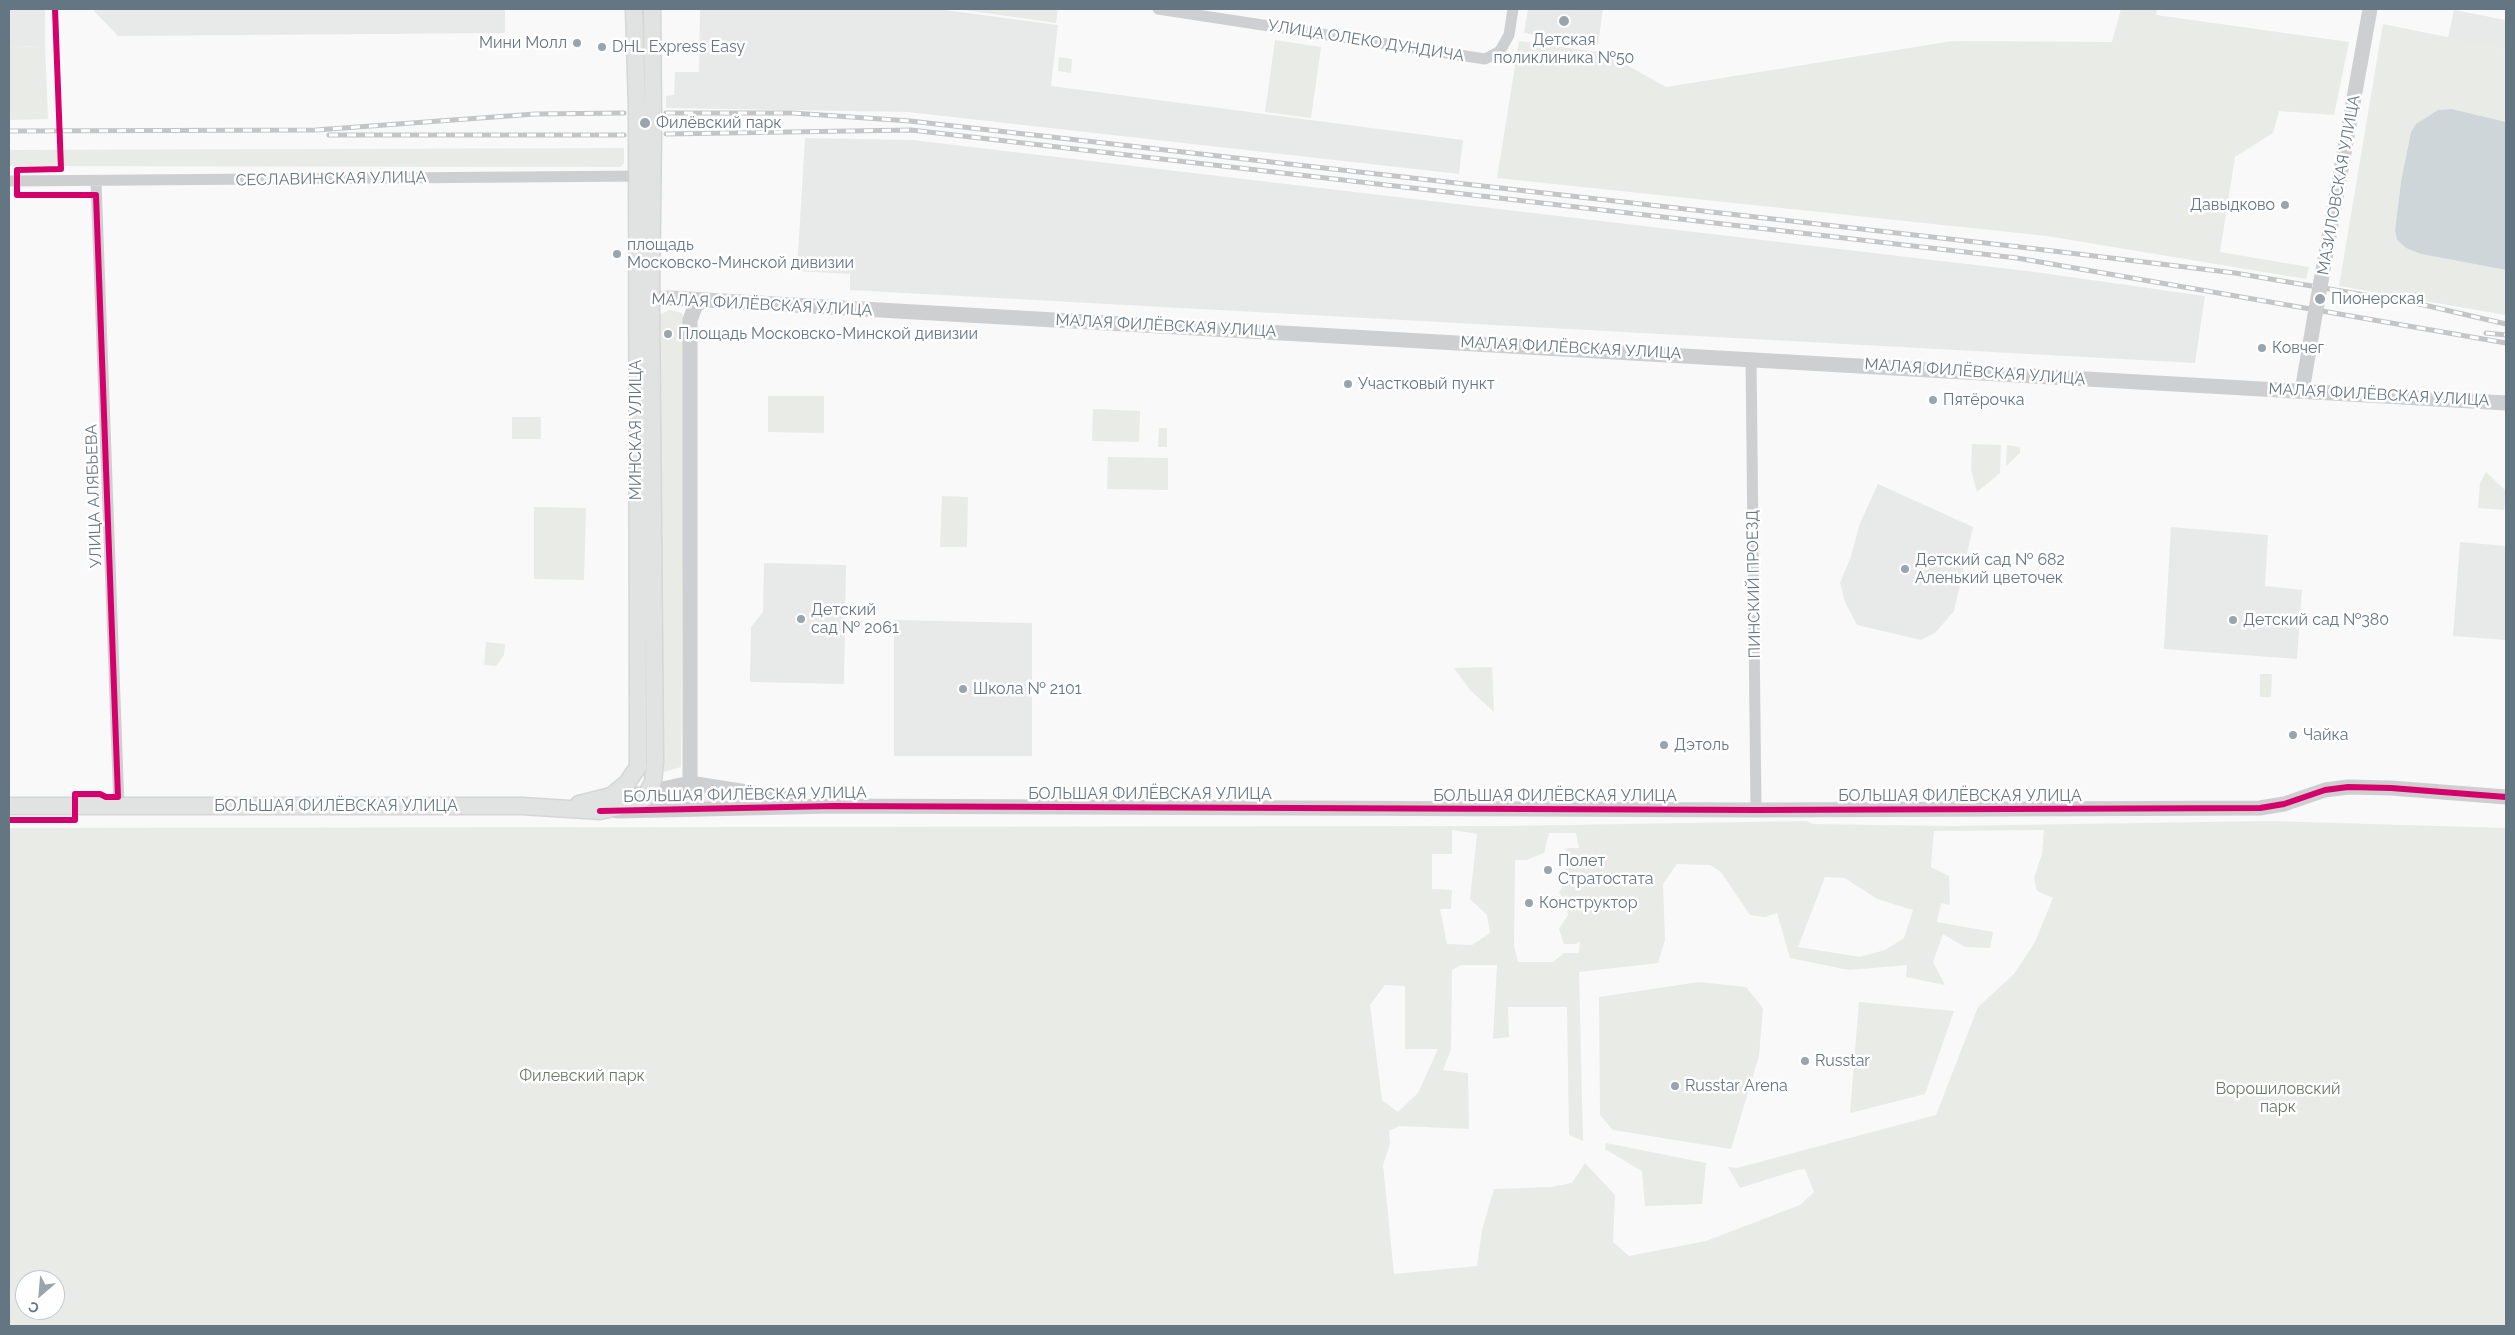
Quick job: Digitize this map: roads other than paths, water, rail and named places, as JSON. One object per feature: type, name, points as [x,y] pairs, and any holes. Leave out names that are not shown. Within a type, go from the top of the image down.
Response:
[{"type":"main road","name":"МИНСКАЯ УЛИЦА","points":[[634,9],[636,176],[643,299],[655,762],[650,792]]},
{"type":"main road","name":"МИНСКАЯ УЛИЦА","points":[[638,766],[643,299],[653,176],[652,9]]},
{"type":"main road","points":[[567,807],[611,796],[627,783],[638,766]]},
{"type":"main road","points":[[600,811],[641,801],[650,792]]},
{"type":"main road","name":"БОЛЬШАЯ ФИЛЁВСКАЯ УЛИЦА","points":[[9,806],[567,807],[600,811]]},
{"type":"street","name":"УЛИЦА ОЛЕКО ДУНДИЧА","points":[[1158,9],[1485,60],[1500,51],[1509,35],[1513,9]]},
{"type":"street","name":"МАЗИЛОВСКАЯ УЛИЦА","points":[[2302,391],[2370,9]]},
{"type":"street","name":"СЕСЛАВИНСКАЯ УЛИЦА","points":[[9,181],[96,182],[653,176]]},
{"type":"street","name":"УЛИЦА АЛЯБЬЕВА","points":[[96,182],[119,807]]},
{"type":"street","name":"МАЛАЯ ФИЛЁВСКАЯ УЛИЦА","points":[[643,299],[707,300],[1751,358],[2506,403]]},
{"type":"street","points":[[655,762],[661,774],[683,785],[690,320],[695,307],[700,302],[707,300]]},
{"type":"street","name":"ПИНСКИЙ ПРОЕЗД","points":[[1751,358],[1756,810]]},
{"type":"street","name":"БОЛЬШАЯ ФИЛЁВСКАЯ УЛИЦА","points":[[638,766],[643,783],[650,792],[664,802],[694,810]]},
{"type":"street","name":"БОЛЬШАЯ ФИЛЁВСКАЯ УЛИЦА","points":[[611,796],[650,792],[683,785],[833,806]]},
{"type":"street","name":"БОЛЬШАЯ ФИЛЁВСКАЯ УЛИЦА","points":[[600,811],[833,806],[1756,810],[2260,808],[2284,804],[2325,790],[2348,787],[2392,788],[2506,797]]},
{"type":"railway","points":[[9,131],[316,130],[535,114],[624,113]]},
{"type":"railway","points":[[666,113],[792,113],[910,121],[2020,247],[2235,273],[2424,305],[2506,324]]},
{"type":"railway","points":[[666,134],[911,130],[2017,258],[2506,343]]},
{"type":"railway","points":[[329,135],[624,135]]},
{"type":"railway","points":[[2486,333],[2506,335]]},
{"type":"place","name":"Детская поликлиника №50","points":[[1564,21]]},
{"type":"place","name":"Мини Молл","points":[[577,43]]},
{"type":"place","name":"DHL Express Easy","points":[[602,47]]},
{"type":"place","name":"Филёвский парк","points":[[645,123]]},
{"type":"place","name":"Давыдково","points":[[2285,205]]},
{"type":"place","name":"площадь Московско-Минской дивизии","points":[[617,254]]},
{"type":"place","name":"Пионерская","points":[[2320,299]]},
{"type":"place","name":"Площадь Московско-Минской дивизии","points":[[668,334]]},
{"type":"place","name":"Ковчег","points":[[2262,348]]},
{"type":"place","name":"Участковый пункт","points":[[1348,384]]},
{"type":"place","name":"Пятёрочка","points":[[1933,400]]},
{"type":"place","name":"Детский сад № 682 Аленький цветочек","points":[[1905,569]]},
{"type":"place","name":"Детский сад № 2061","points":[[801,619]]},
{"type":"place","name":"Детский сад №380","points":[[2233,620]]},
{"type":"place","name":"Школа № 2101","points":[[963,689]]},
{"type":"place","name":"Чайка","points":[[2293,735]]},
{"type":"place","name":"Дэтоль","points":[[1664,745]]},
{"type":"place","name":"Полет Стратостата","points":[[1548,870]]},
{"type":"place","name":"Конструктор","points":[[1529,903]]},
{"type":"place","name":"Russtar","points":[[1805,1061]]},
{"type":"place","name":"Russtar Arena","points":[[1675,1086]]},
{"type":"park label","name":"Филевский парк","points":[[582,1076]]},
{"type":"park label","name":"Ворошиловский парк","points":[[2278,1098]]}]
